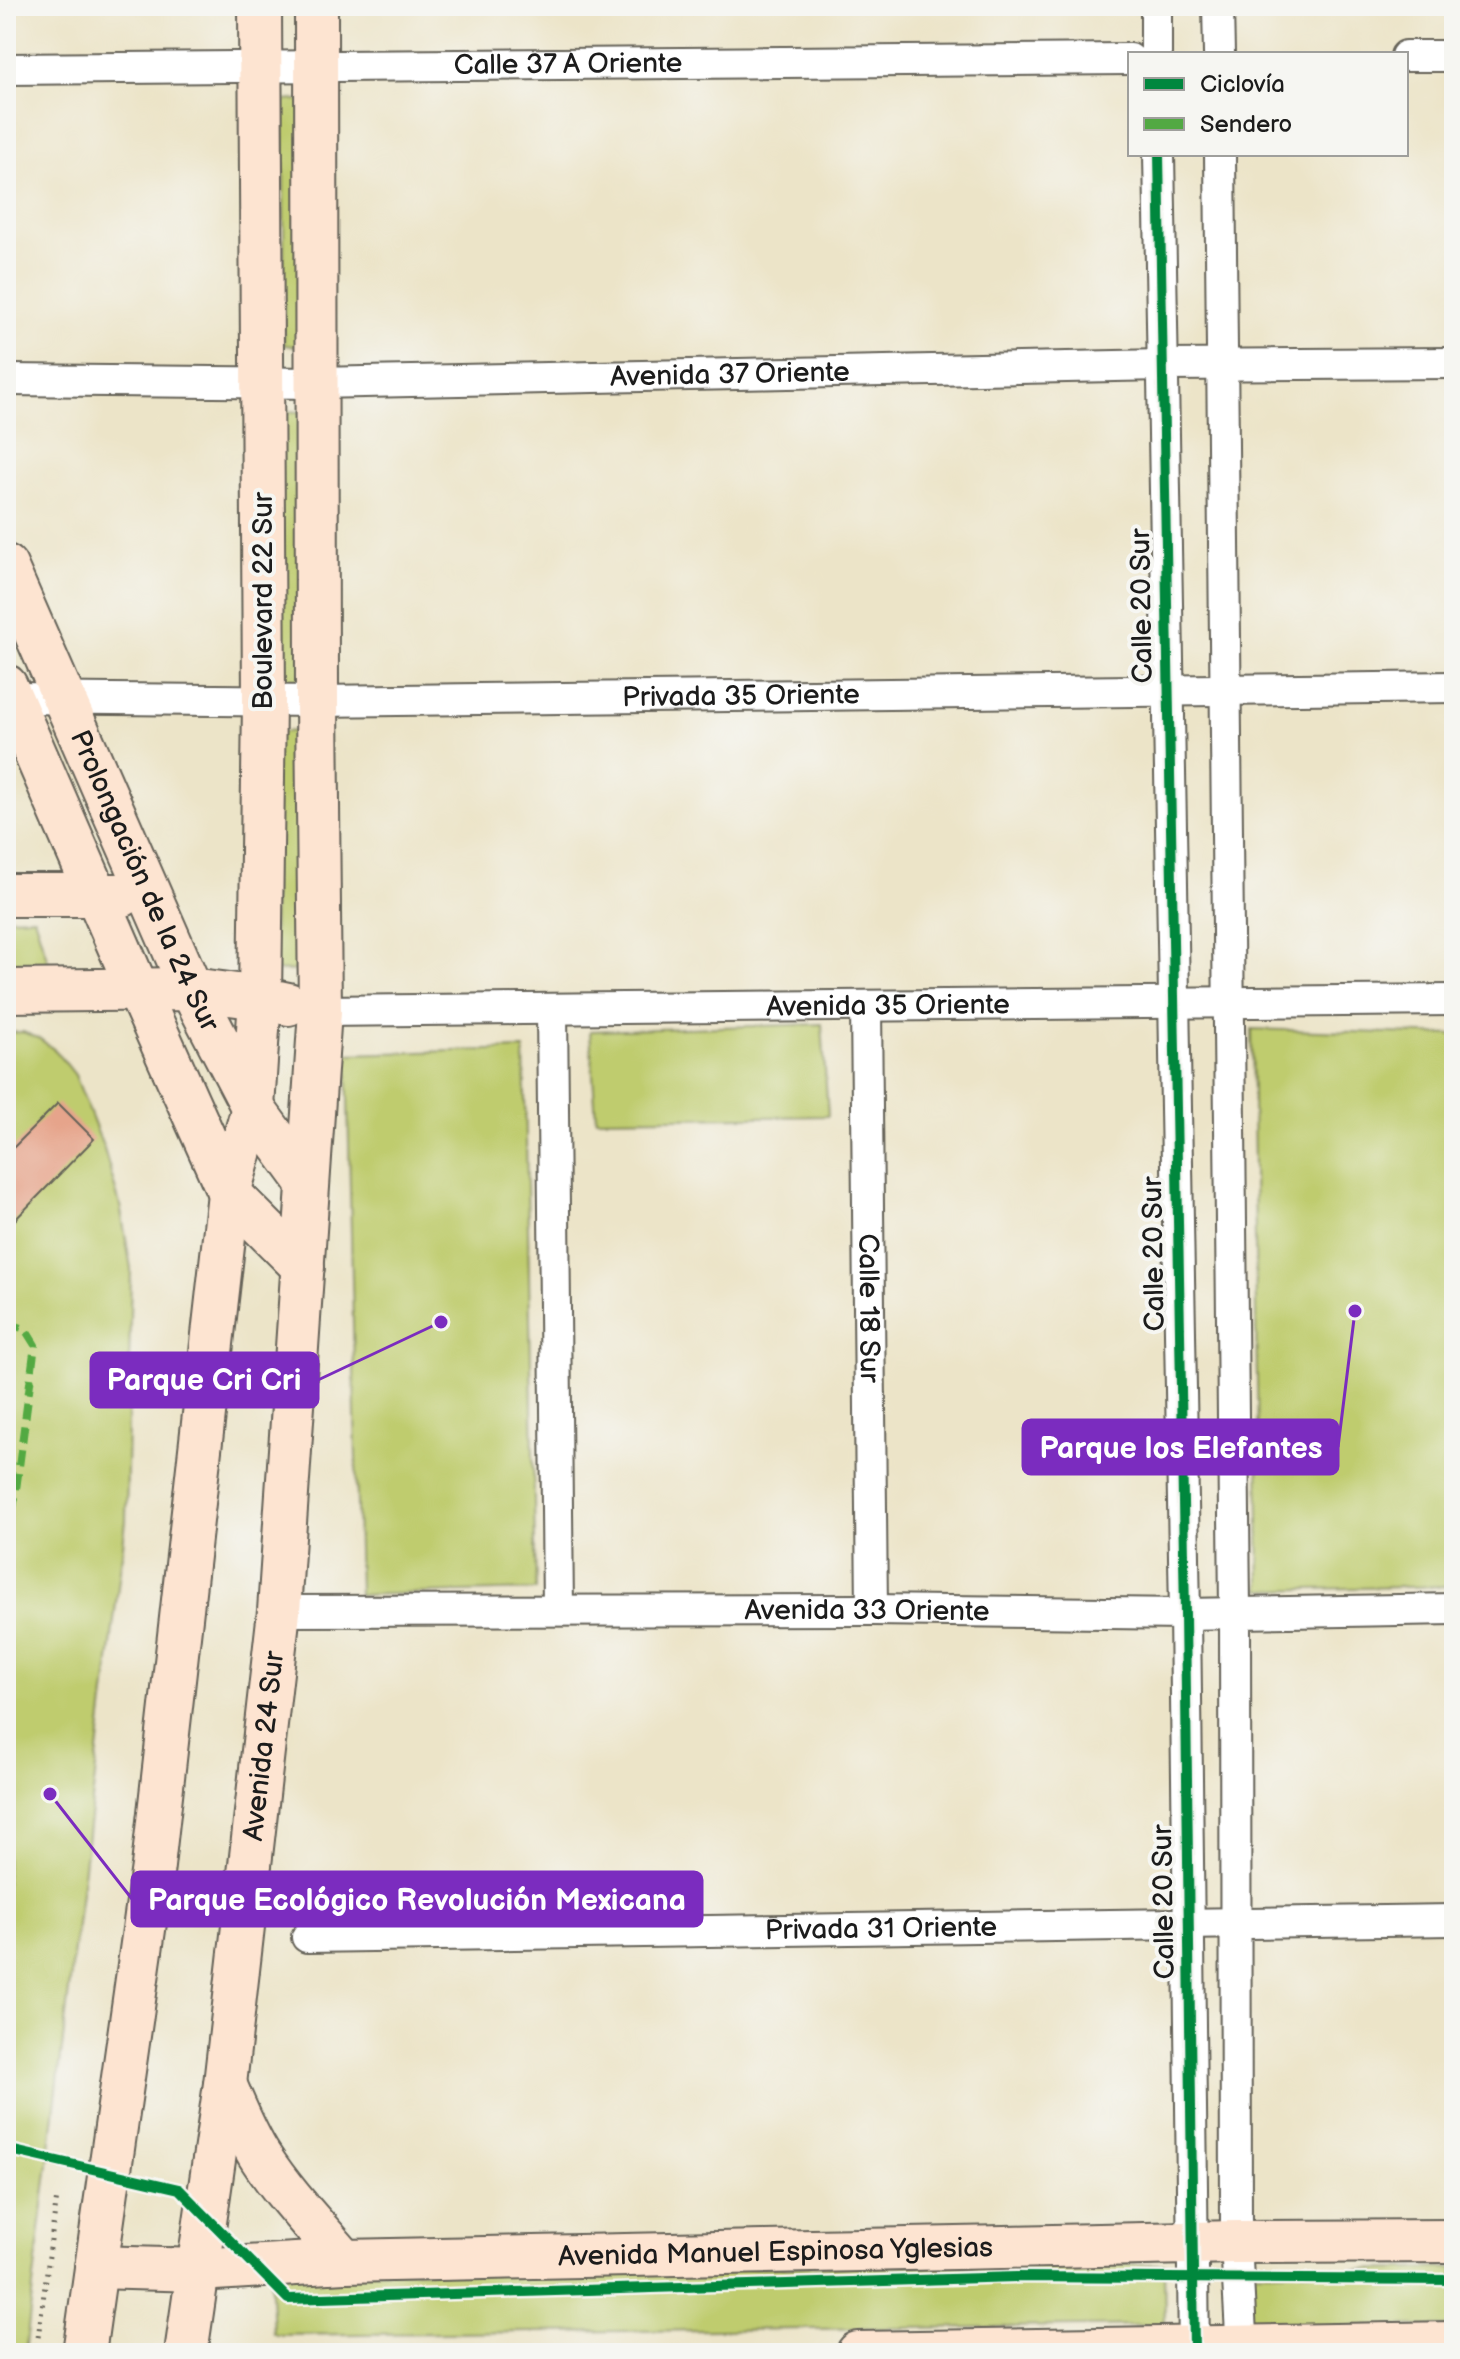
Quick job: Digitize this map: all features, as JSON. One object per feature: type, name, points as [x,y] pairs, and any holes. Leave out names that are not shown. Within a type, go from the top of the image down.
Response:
[{"type":"main road","name":"Boulevard 22 Sur","points":[[229,1193],[253,1108],[260,998],[264,702],[260,6]]},
{"type":"main road","name":"Boulevard 22 Sur","points":[[308,1183],[320,1011],[316,6]]},
{"type":"main road","name":"Prolongación de la 24 Sur","points":[[6,566],[191,989],[253,1108],[308,1183]]},
{"type":"main road","name":"Prolongación de la 24 Sur","points":[[8,692],[229,1193],[303,1267]]},
{"type":"main road","points":[[6,895],[148,893]]},
{"type":"main road","points":[[6,991],[191,989],[260,998],[320,1011]]},
{"type":"main road","name":"Avenida 24 Sur","points":[[186,2353],[225,2084],[279,1611],[308,1183]]},
{"type":"main road","points":[[84,2353],[153,1866],[229,1193]]},
{"type":"main road","points":[[225,2084],[260,2157],[289,2197],[345,2261]]},
{"type":"main road","name":"Avenida Manuel Espinosa Yglesias","points":[[96,2267],[198,2270],[345,2261],[1236,2242],[1454,2241]]},
{"type":"main road","points":[[858,2353],[1194,2350],[1454,2343]]},
{"type":"street","points":[[1156,6],[1156,52]]},
{"type":"street","points":[[1218,6],[1219,52]]},
{"type":"street","points":[[1408,56],[1454,56]]},
{"type":"street","name":"Calle 37 A Oriente","points":[[6,69],[1128,59]]},
{"type":"street","name":"Calle 20 Sur","points":[[1159,156],[1185,1614],[1194,2350]]},
{"type":"street","points":[[1220,156],[1235,1611],[1236,2242],[1242,2349]]},
{"type":"street","name":"Avenida 37 Oriente","points":[[6,380],[262,384],[1163,365],[1454,363]]},
{"type":"street","name":"Privada 35 Oriente","points":[[8,692],[63,698],[264,702],[1454,687]]},
{"type":"street","name":"Avenida 35 Oriente","points":[[320,1011],[1454,1000]]},
{"type":"street","name":"Calle 18 Sur","points":[[866,1006],[872,1610]]},
{"type":"street","points":[[552,1009],[558,1610]]},
{"type":"street","name":"Avenida 33 Oriente","points":[[279,1611],[872,1610],[1185,1614],[1454,1609]]},
{"type":"street","name":"Privada 31 Oriente","points":[[307,1937],[1454,1920]]},
{"type":"path","points":[[36,2353],[57,2196]]},
{"type":"green space","points":[[309,99],[309,347],[284,345],[284,101]]},
{"type":"green space","points":[[267,411],[307,412],[308,682],[269,683]]},
{"type":"green space","points":[[312,731],[313,970],[274,971],[271,732]]},
{"type":"green space","points":[[34,917],[53,977],[6,978],[6,918]]},
{"type":"green space","points":[[822,1024],[828,1116],[596,1119],[590,1031]]},
{"type":"green space","points":[[1252,1029],[1454,1035],[1454,1586],[1260,1590]]},
{"type":"green space","points":[[23,1032],[40,1039],[56,1051],[75,1075],[104,1149],[120,1205],[131,1268],[126,1521],[25,2353],[6,2353],[6,1033]]},
{"type":"green space","points":[[524,1049],[536,1590],[359,1595],[347,1054]]},
{"type":"green space","points":[[1164,2264],[1165,2325],[273,2335],[270,2272]]},
{"type":"green space","points":[[1454,2268],[1454,2326],[1247,2327],[1250,2272]]},
{"type":"building","points":[[58,1103],[94,1139],[6,1229],[6,1155]]},
{"type":"marked path","points":[[6,1325],[25,1329],[35,1345],[6,1545]]},
{"type":"cycle path","points":[[1159,156],[1185,1614],[1194,2353]]},
{"type":"cycle path","points":[[6,2149],[179,2189],[288,2299],[1016,2277],[1454,2280]]},
{"type":"place","name":"Parque los Elefantes","points":[[1355,1311]]},
{"type":"place","name":"Parque Cri Cri","points":[[441,1322]]},
{"type":"place","name":"Parque Ecológico Revolución Mexicana","points":[[50,1794]]}]
